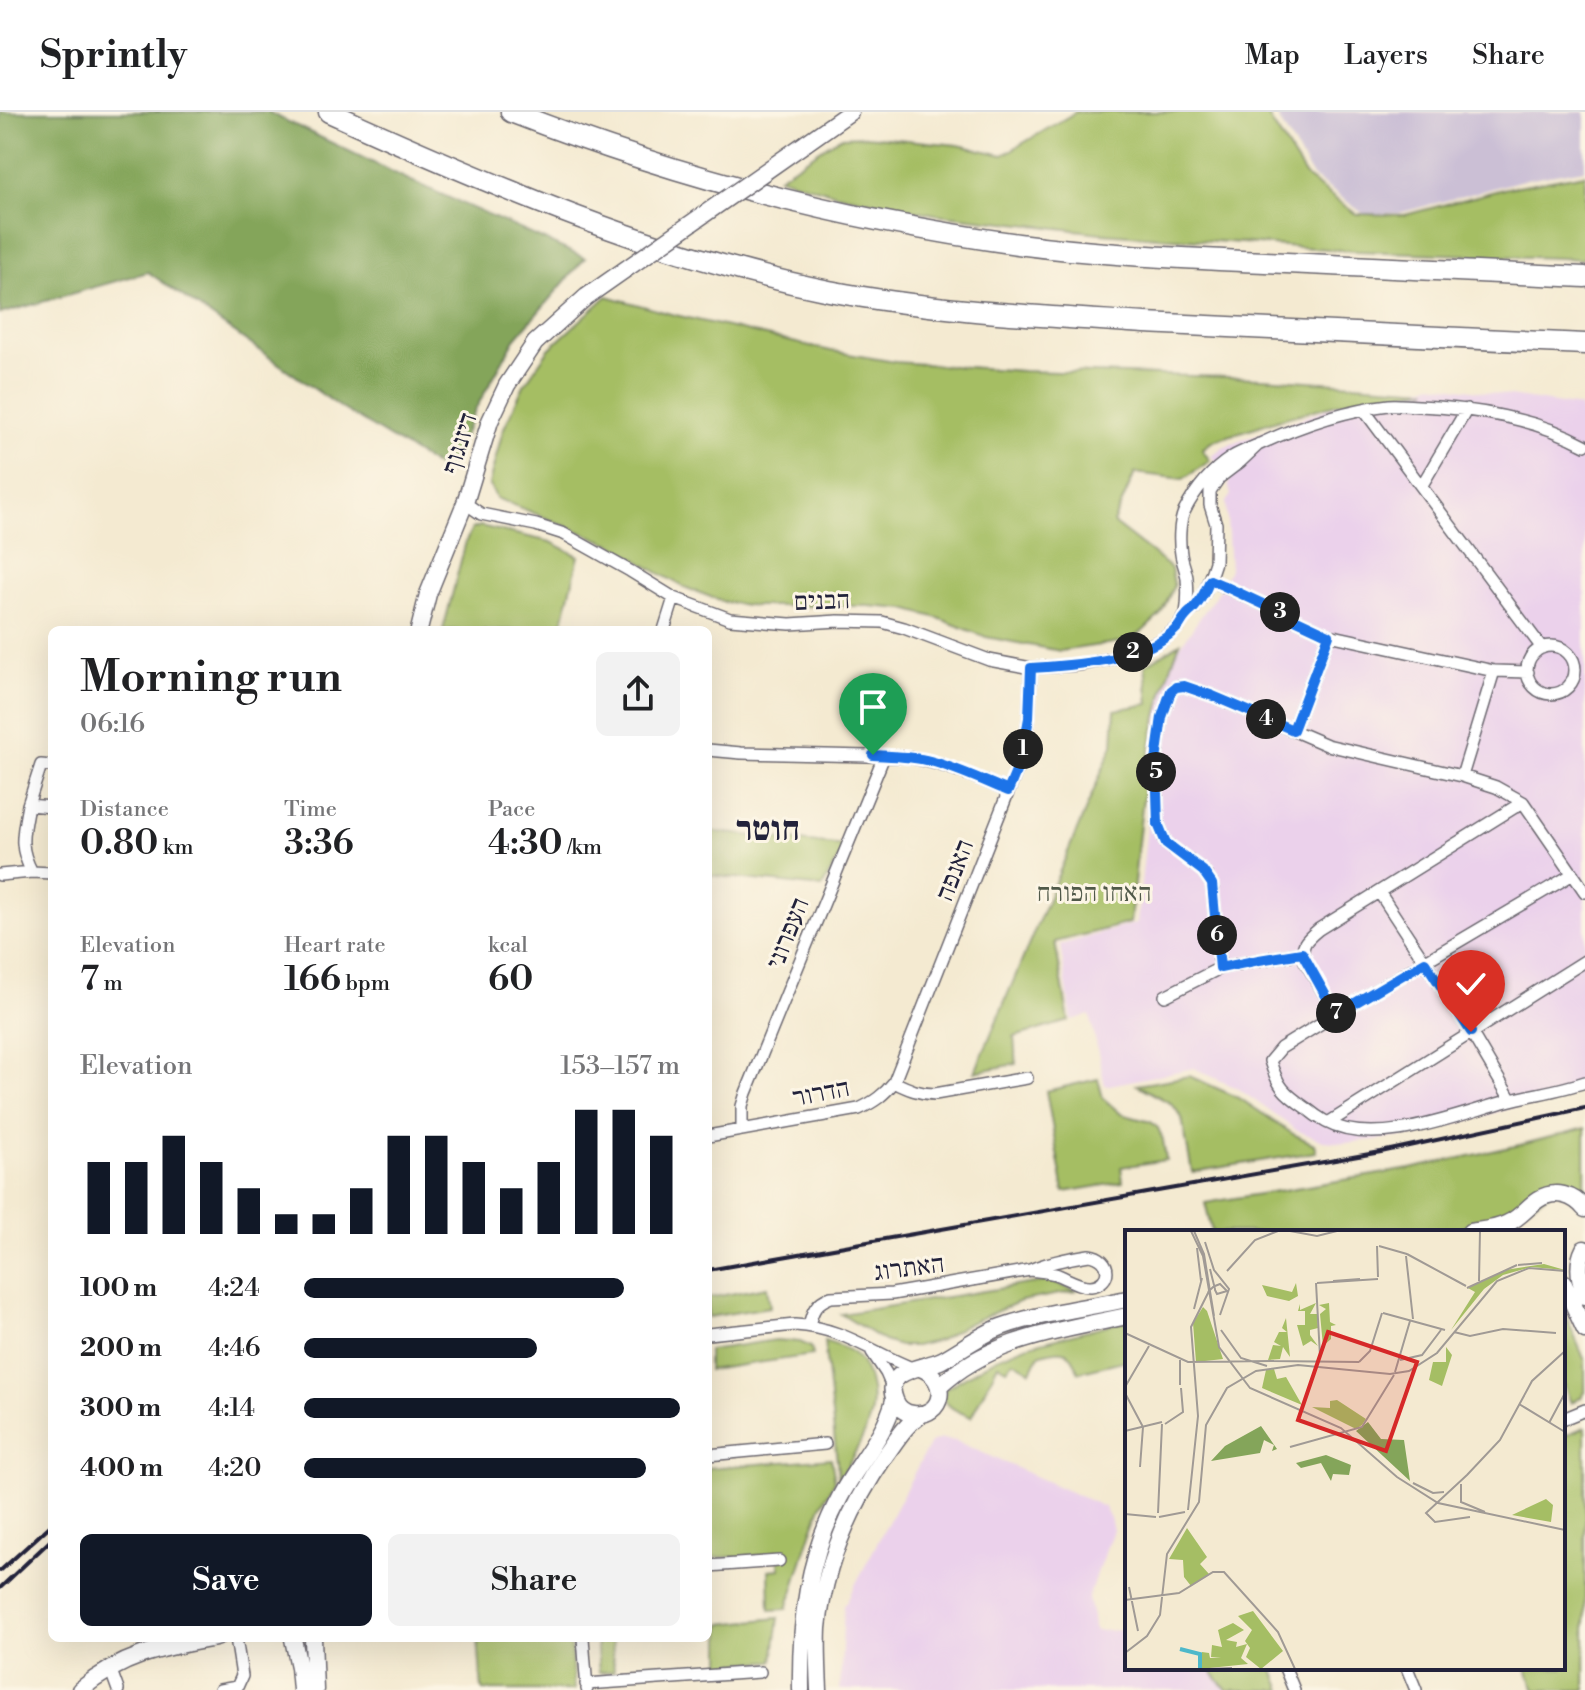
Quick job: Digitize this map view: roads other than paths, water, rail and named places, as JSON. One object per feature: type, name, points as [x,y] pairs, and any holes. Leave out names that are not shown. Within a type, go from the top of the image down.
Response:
[{"type":"highway","points":[[329,112],[447,164],[639,238],[707,260],[828,291],[1001,314],[1585,344]]},
{"type":"highway","points":[[511,112],[623,153],[733,187],[847,215],[1021,245],[1105,253],[1585,277]]},
{"type":"main road","name":"דיזנגוף","points":[[420,626],[428,594],[465,503],[490,421],[507,385],[535,343],[586,297],[850,112]]},
{"type":"main road","points":[[1480,1230],[1505,1225],[1537,1200],[1555,1194],[1578,1198],[1585,1209]]},
{"type":"main road","points":[[1523,1230],[1530,1207]]},
{"type":"main road","points":[[1565,1260],[1577,1256],[1585,1248]]},
{"type":"main road","points":[[1585,1248],[1580,1256],[1579,1269],[1585,1296]]},
{"type":"main road","points":[[1565,1286],[1585,1330]]},
{"type":"main road","points":[[801,1690],[803,1612],[814,1560],[839,1497],[887,1421],[898,1376],[944,1359],[980,1337],[1004,1327],[1125,1299]]},
{"type":"main road","points":[[939,1387],[971,1362],[1004,1346],[1125,1316]]},
{"type":"main road","points":[[819,1690],[818,1628],[841,1535],[876,1469],[908,1424],[937,1403],[939,1387],[934,1375],[916,1368]]},
{"type":"main road","points":[[894,1394],[904,1411],[921,1414]]},
{"type":"main road","points":[[80,1690],[110,1668],[139,1655],[193,1642]]},
{"type":"main road","points":[[293,1642],[301,1690]]},
{"type":"main road","points":[[312,1642],[315,1690]]},
{"type":"street","points":[[1186,614],[1188,593],[1187,573],[1181,554],[1182,515],[1195,494],[1235,455],[1291,429],[1390,405],[1467,409],[1546,429],[1585,445]]},
{"type":"street","points":[[1422,485],[1467,409]]},
{"type":"street","points":[[1364,410],[1542,648]]},
{"type":"street","name":"הבנים","points":[[465,503],[481,514],[564,534],[674,598],[730,619],[790,624],[882,622],[989,660],[1031,668],[1110,659],[1162,640],[1178,627],[1186,614],[1194,609],[1210,580],[1215,562],[1216,524],[1209,498],[1223,470]]},
{"type":"street","points":[[1210,580],[1329,635],[1494,671],[1528,672]]},
{"type":"street","points":[[665,626],[674,598]]},
{"type":"street","points":[[1293,730],[1329,635]]},
{"type":"street","points":[[1557,646],[1564,649],[1580,670],[1570,685],[1557,693],[1541,691],[1534,686],[1528,672],[1531,658],[1542,648],[1557,646]]},
{"type":"street","name":"האנפה","points":[[894,1082],[1022,757],[1029,718],[1031,668]]},
{"type":"street","points":[[1462,776],[1494,671]]},
{"type":"street","points":[[1220,968],[1212,884],[1203,871],[1166,843],[1158,824],[1156,761],[1162,717],[1171,691],[1176,687],[1184,686],[1213,696],[1327,745],[1462,776],[1496,787],[1523,802],[1585,892]]},
{"type":"street","points":[[712,750],[884,756],[929,761],[1008,791]]},
{"type":"street","name":"העפרוני","points":[[742,1130],[742,1106],[746,1093],[884,756]]},
{"type":"street","points":[[32,872],[21,843],[28,805],[41,765],[48,766]]},
{"type":"street","points":[[1336,1014],[1302,953],[1304,942],[1319,929],[1523,802]]},
{"type":"street","points":[[28,805],[48,807]]},
{"type":"street","points":[[0,875],[48,873]]},
{"type":"street","points":[[1573,874],[1336,1014],[1281,1048],[1270,1061],[1283,1092],[1328,1123],[1354,1131],[1411,1129],[1585,1082]]},
{"type":"street","points":[[1379,892],[1471,1032],[1511,1100]]},
{"type":"street","points":[[1165,996],[1220,968],[1302,953]]},
{"type":"street","points":[[1328,1123],[1585,961]]},
{"type":"street","points":[[894,1082],[912,1091],[935,1094],[1027,1078]]},
{"type":"street","name":"הדרור","points":[[712,1135],[859,1109],[876,1101],[894,1082]]},
{"type":"street","name":"האתרוג","points":[[809,1326],[814,1308],[831,1297],[892,1294],[1030,1270],[1089,1255],[1099,1256],[1107,1268],[1102,1281],[1089,1286],[1051,1273],[1030,1270]]},
{"type":"street","points":[[712,1334],[809,1326],[836,1331],[916,1368]]},
{"type":"street","points":[[869,1348],[886,1373],[894,1394]]},
{"type":"street","points":[[1565,1418],[1585,1410]]},
{"type":"street","points":[[712,1455],[825,1444]]},
{"type":"street","points":[[712,1566],[779,1561]]},
{"type":"street","points":[[220,1690],[237,1687],[242,1676],[237,1642]]},
{"type":"street","points":[[583,1642],[587,1687],[760,1672]]},
{"type":"street","points":[[110,1668],[118,1690]]},
{"type":"street","points":[[1286,1670],[1294,1690]]},
{"type":"street","points":[[1408,1670],[1416,1690]]},
{"type":"railway","points":[[712,1269],[1381,1152],[1585,1108]]},
{"type":"railway","points":[[0,1571],[48,1528]]},
{"type":"railway","points":[[0,1588],[48,1543]]},
{"type":"district","name":"חוטר","points":[[768,828]]},
{"type":"park label","name":"האחו הפורח","points":[[1094,892]]}]
